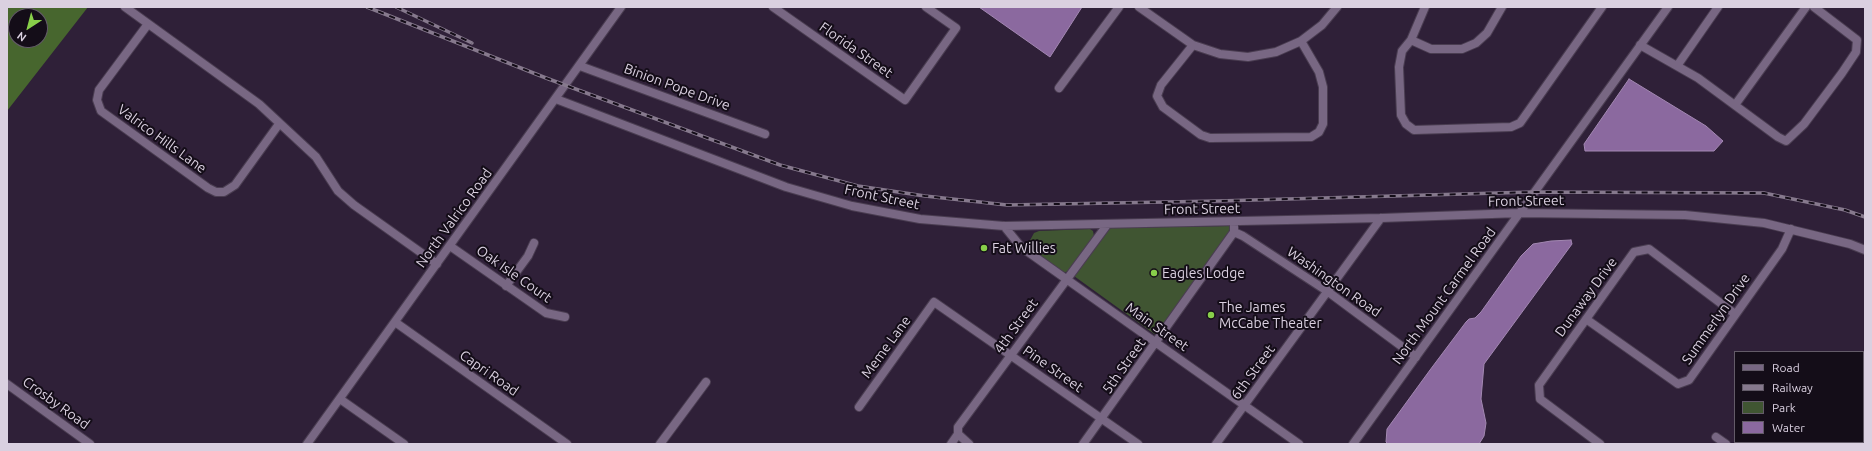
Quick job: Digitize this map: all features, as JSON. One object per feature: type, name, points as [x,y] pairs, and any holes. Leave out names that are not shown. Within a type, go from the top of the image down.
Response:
[{"type":"street","points":[[125,7],[259,104],[316,157],[338,191],[354,205],[437,264]]},
{"type":"street","name":"North Valrico Road","points":[[307,444],[621,7]]},
{"type":"street","name":"Florida Street","points":[[773,7],[905,100],[956,28],[926,7]]},
{"type":"street","points":[[1059,88],[1119,7]]},
{"type":"street","points":[[1139,7],[1193,44],[1220,54],[1248,57],[1276,52],[1301,41],[1322,25],[1337,7]]},
{"type":"street","points":[[1425,7],[1411,40],[1402,52],[1399,67],[1402,115],[1406,124],[1414,130],[1511,127],[1520,123],[1602,7]]},
{"type":"street","points":[[1411,40],[1431,49],[1462,49],[1476,42],[1487,33],[1502,7]]},
{"type":"street","name":"North Mount Carmel Road","points":[[1353,444],[1668,7]]},
{"type":"street","points":[[1677,66],[1718,7]]},
{"type":"street","points":[[1735,105],[1806,7]]},
{"type":"street","points":[[1640,45],[1698,78],[1778,137],[1786,141],[1804,124],[1842,74],[1856,52],[1857,40],[1814,7]]},
{"type":"street","name":"Valrico Hills Lane","points":[[148,24],[99,90],[96,100],[101,110],[208,188],[216,192],[224,192],[235,185],[279,124]]},
{"type":"street","points":[[1193,44],[1161,85],[1157,96],[1162,106],[1201,134],[1210,138],[1311,137],[1319,132],[1323,124],[1322,87],[1319,72],[1301,41]]},
{"type":"street","name":"Binion Pope Drive","points":[[580,66],[765,134]]},
{"type":"street","name":"Front Street","points":[[556,99],[786,187],[852,206],[920,219],[1004,226],[1234,222],[1519,213],[1685,215],[1764,223],[1850,244],[1865,250]]},
{"type":"street","name":"6th Street","points":[[1216,444],[1381,218]]},
{"type":"street","points":[[1234,222],[1234,232]]},
{"type":"street","name":"4th Street","points":[[951,444],[958,434],[958,427],[1106,224]]},
{"type":"street","name":"Main Street","points":[[1004,226],[1021,247],[1299,444]]},
{"type":"street","name":"Summerlyn Drive","points":[[1586,319],[1678,384],[1689,380],[1782,249],[1791,229]]},
{"type":"street","name":"Washington Road","points":[[1234,232],[1243,236],[1327,291],[1416,357]]},
{"type":"street","name":"5th Street","points":[[1083,444],[1234,232]]},
{"type":"street","points":[[506,286],[528,256],[534,243]]},
{"type":"street","name":"Oak Isle Court","points":[[450,246],[546,313],[565,317]]},
{"type":"street","name":"Dunaway Drive","points":[[1600,444],[1540,399],[1539,385],[1634,252],[1649,249],[1736,314]]},
{"type":"street","name":"Pine Street","points":[[934,302],[1138,444]]},
{"type":"street","name":"Meme Lane","points":[[859,407],[934,302]]},
{"type":"street","name":"Capri Road","points":[[395,322],[567,444]]},
{"type":"street","points":[[660,444],[706,382]]},
{"type":"street","name":"Crosby Road","points":[[7,384],[90,444]]},
{"type":"street","points":[[340,399],[404,444]]},
{"type":"street","points":[[958,434],[970,444]]},
{"type":"street","points":[[1716,436],[1726,444]]},
{"type":"green space","points":[[7,7],[88,7],[7,111]]},
{"type":"green space","points":[[1231,226],[1229,235],[1157,336],[1074,276],[1108,228]]},
{"type":"green space","points":[[1090,229],[1093,231],[1094,236],[1070,270],[1066,272],[1060,272],[1030,250],[1028,244],[1034,233],[1039,231]]},
{"type":"water","points":[[979,7],[1082,7],[1050,57]]},
{"type":"water","points":[[1629,79],[1706,126],[1723,141],[1714,151],[1585,151],[1584,144]]},
{"type":"water","points":[[1571,240],[1572,244],[1484,364],[1481,399],[1486,423],[1484,436],[1479,444],[1388,444],[1386,442],[1387,429],[1466,322],[1469,319],[1475,318],[1481,312],[1521,256],[1533,244]]},
{"type":"railway","points":[[367,7],[546,78],[780,165],[858,186],[925,196],[1007,205],[1218,201],[1533,192],[1764,193],[1845,210],[1865,217]]},
{"type":"railway","points":[[396,7],[472,43]]},
{"type":"place","name":"Fat Willies","points":[[984,248]]},
{"type":"place","name":"Eagles Lodge","points":[[1154,273]]},
{"type":"place","name":"The James McCabe Theater","points":[[1211,315]]}]
